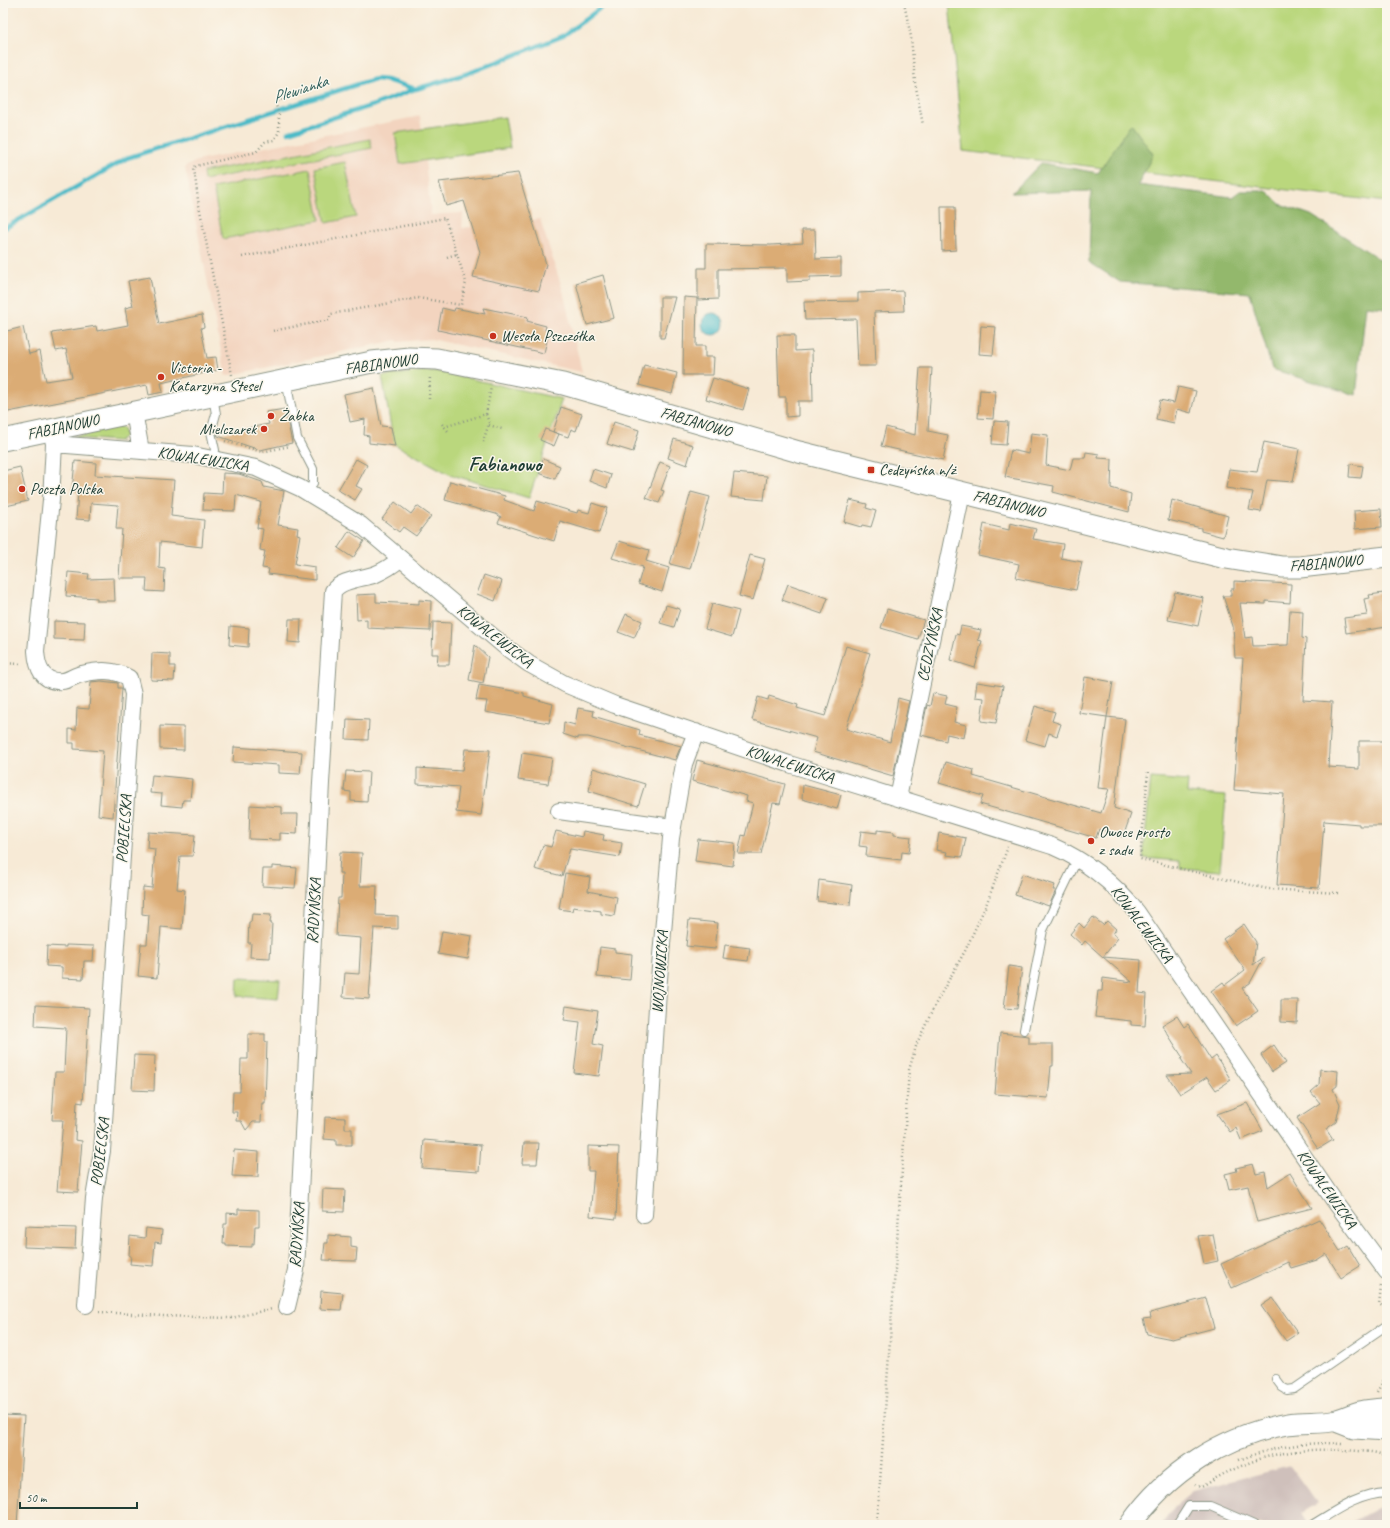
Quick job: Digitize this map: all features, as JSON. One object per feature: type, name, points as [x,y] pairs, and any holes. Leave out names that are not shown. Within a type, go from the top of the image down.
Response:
[{"type":"street","name":"FABIANOWO","points":[[3,440],[52,437],[134,412],[286,380],[397,359],[420,357],[453,360],[569,386],[799,452],[1190,549],[1265,565],[1282,567],[1317,566],[1387,556]]},
{"type":"street","points":[[134,412],[141,451]]},
{"type":"street","name":"KOWALEWICKA","points":[[52,437],[141,451],[214,458],[256,468],[308,492],[361,525],[503,645],[529,664],[565,684],[596,698],[789,764],[1052,846],[1078,858],[1107,878],[1121,892],[1137,912],[1333,1199],[1387,1272]]},
{"type":"street","name":"POBIELSKA","points":[[52,437],[51,500],[36,651],[37,661],[43,676],[49,680],[62,681],[81,674],[110,670],[120,673],[129,678],[133,694],[102,1151],[94,1198],[86,1305]]},
{"type":"street","name":"CEDZYŃSKA","points":[[898,798],[962,493]]},
{"type":"street","name":"RADYŃSKA","points":[[287,1307],[296,1270],[321,783],[333,591],[341,584],[375,575],[387,569],[400,559]]},
{"type":"street","name":"WOJNOWICKA","points":[[644,1215],[658,991],[672,827],[684,764],[696,732]]},
{"type":"street","points":[[559,811],[672,827]]},
{"type":"street","points":[[1130,1525],[1164,1486],[1188,1465],[1223,1445],[1271,1427],[1307,1422],[1336,1421],[1381,1403]]},
{"type":"street","points":[[1336,1421],[1354,1428],[1387,1430]]},
{"type":"lane","points":[[286,380],[299,444],[313,469],[313,483],[308,492]]},
{"type":"lane","points":[[213,395],[216,414],[212,432],[215,450],[214,458]]},
{"type":"lane","points":[[1024,1030],[1043,930],[1078,858]]},
{"type":"lane","points":[[1276,1379],[1282,1387],[1287,1390],[1294,1389],[1387,1324]]},
{"type":"lane","points":[[1312,1525],[1351,1502],[1368,1496],[1387,1493]]},
{"type":"lane","points":[[1177,1525],[1189,1506],[1210,1506],[1254,1525]]},
{"type":"path","points":[[904,3],[911,37],[915,82],[922,125]]},
{"type":"path","points":[[235,391],[199,208],[194,168],[196,166],[256,152],[265,142],[274,140],[279,132],[279,115],[275,102],[309,89]]},
{"type":"path","points":[[242,257],[445,218],[466,282],[461,305],[418,298],[331,314],[329,320],[272,331]]},
{"type":"path","points":[[447,257],[457,254]]},
{"type":"path","points":[[428,399],[430,369]]},
{"type":"path","points":[[483,442],[489,425],[486,414],[493,380]]},
{"type":"path","points":[[448,431],[443,426],[486,414]]},
{"type":"path","points":[[489,425],[502,428]]},
{"type":"path","points":[[213,438],[262,452],[299,444]]},
{"type":"path","points":[[3,663],[25,664],[37,661]]},
{"type":"path","points":[[1148,772],[1140,859],[1268,889],[1338,893]]},
{"type":"path","points":[[876,1525],[909,1070],[917,1043],[937,1001],[968,944],[986,905],[1013,834]]},
{"type":"path","points":[[86,1305],[98,1311],[163,1316],[231,1318],[270,1309],[287,1307]]},
{"type":"path","points":[[1381,1403],[1380,1384],[1387,1374]]},
{"type":"path","points":[[1235,1461],[1282,1447],[1303,1444],[1345,1444]]},
{"type":"path","points":[[1201,1480],[1195,1484],[1203,1487],[1219,1476],[1241,1466],[1281,1454],[1332,1449],[1376,1451],[1387,1458]]},
{"type":"shaded area","points":[[420,116],[431,215],[463,213],[462,228],[540,219],[563,291],[582,372],[431,339],[398,342],[397,340],[226,376],[185,167],[197,161]]},
{"type":"shaded area","points":[[1290,1466],[1317,1503],[1301,1513],[1309,1525],[1160,1525],[1175,1506],[1193,1491]]},
{"type":"shaded area","points":[[1387,1504],[1387,1525],[1346,1525]]},
{"type":"green space","points":[[949,3],[1387,3],[1387,202],[963,151]]},
{"type":"green space","points":[[505,117],[510,148],[400,164],[395,133]]},
{"type":"green space","points":[[1131,124],[1153,154],[1138,185],[1232,197],[1240,191],[1267,191],[1280,204],[1311,215],[1384,262],[1387,259],[1387,308],[1366,306],[1356,395],[1272,369],[1250,293],[1120,282],[1089,262],[1091,191],[1012,193],[1041,163],[1098,173]]},
{"type":"green space","points":[[370,139],[372,148],[204,180],[203,172]]},
{"type":"green space","points":[[345,162],[356,217],[326,223],[315,168]]},
{"type":"green space","points":[[310,169],[320,220],[223,239],[213,188]]},
{"type":"green space","points":[[435,371],[562,399],[529,498],[449,474],[394,444],[382,376]]},
{"type":"green space","points":[[116,427],[123,428],[125,436],[119,441],[73,437]]},
{"type":"green space","points":[[1151,778],[1188,781],[1187,793],[1226,796],[1220,871],[1180,868],[1180,861],[1143,858]]},
{"type":"green space","points":[[238,978],[280,980],[278,999],[237,996]]},
{"type":"water","points":[[713,313],[721,316],[724,324],[721,332],[713,335],[705,332],[702,324],[705,316]]},
{"type":"building","points":[[518,173],[546,264],[539,291],[473,277],[480,252],[464,201],[446,206],[439,182]]},
{"type":"building","points":[[941,207],[955,207],[956,250],[942,251]]},
{"type":"building","points":[[802,230],[815,230],[816,259],[841,258],[841,276],[810,277],[810,281],[787,282],[787,268],[718,269],[718,299],[698,300],[698,268],[706,268],[706,244],[771,245],[803,243]]},
{"type":"building","points":[[603,275],[614,318],[587,325],[576,283]]},
{"type":"building","points":[[150,277],[159,324],[202,315],[204,327],[201,328],[207,358],[216,357],[218,370],[161,383],[163,392],[149,395],[147,385],[3,413],[3,332],[23,327],[29,354],[40,351],[46,381],[72,377],[66,349],[56,351],[52,333],[96,326],[97,331],[128,325],[125,308],[133,306],[128,281]]},
{"type":"building","points":[[903,291],[904,311],[874,312],[876,366],[858,366],[856,319],[805,320],[804,302],[858,301],[858,293]]},
{"type":"building","points":[[660,297],[675,297],[664,338],[660,338]]},
{"type":"building","points":[[684,297],[697,298],[696,346],[705,346],[705,357],[714,357],[713,375],[683,375]]},
{"type":"building","points":[[442,308],[454,311],[455,308],[485,314],[483,308],[528,317],[527,321],[546,326],[545,330],[549,331],[544,353],[438,330]]},
{"type":"building","points":[[981,326],[996,327],[993,355],[979,354]]},
{"type":"building","points":[[777,335],[795,335],[795,351],[812,350],[813,401],[798,401],[798,416],[786,417],[786,397],[779,397]]},
{"type":"building","points":[[644,365],[677,373],[672,394],[639,385]]},
{"type":"building","points":[[920,368],[932,368],[928,431],[948,435],[943,460],[881,446],[886,427],[915,435]]},
{"type":"building","points":[[713,378],[749,389],[743,410],[706,399]]},
{"type":"building","points":[[1178,387],[1196,391],[1191,413],[1177,409],[1174,423],[1156,419],[1160,400],[1174,403]]},
{"type":"building","points":[[374,388],[381,426],[391,427],[395,446],[369,443],[369,436],[364,435],[365,419],[350,422],[344,394]]},
{"type":"building","points":[[980,390],[995,391],[993,419],[978,418]]},
{"type":"building","points":[[561,407],[582,414],[576,431],[571,429],[568,437],[553,432]]},
{"type":"building","points":[[285,409],[292,443],[260,450],[218,436],[217,434],[269,424],[266,412]]},
{"type":"building","points":[[994,421],[1008,422],[1006,445],[992,444]]},
{"type":"building","points":[[614,422],[639,430],[633,452],[607,444]]},
{"type":"building","points":[[545,429],[559,434],[554,446],[540,440]]},
{"type":"building","points":[[1031,433],[1048,435],[1046,465],[1070,470],[1073,458],[1085,458],[1086,452],[1099,454],[1098,458],[1112,459],[1111,488],[1131,494],[1129,512],[1053,492],[1054,486],[1005,477],[1011,450],[1029,454]]},
{"type":"building","points":[[674,439],[693,445],[687,465],[668,458]]},
{"type":"building","points":[[1264,442],[1299,449],[1293,482],[1267,480],[1261,512],[1249,510],[1253,492],[1226,488],[1229,469],[1257,472]]},
{"type":"building","points":[[356,459],[367,465],[356,486],[362,489],[355,500],[338,490]]},
{"type":"building","points":[[543,459],[560,466],[555,479],[539,473]]},
{"type":"building","points":[[75,461],[96,463],[95,475],[174,480],[171,516],[204,520],[202,547],[160,542],[159,568],[165,569],[164,592],[146,591],[147,578],[119,578],[122,529],[116,529],[118,505],[91,503],[90,520],[76,519],[78,492],[72,491]]},
{"type":"building","points":[[660,462],[670,466],[661,490],[664,491],[659,503],[646,498]]},
{"type":"building","points":[[1350,464],[1363,466],[1361,478],[1349,477]]},
{"type":"building","points":[[20,467],[28,501],[6,506],[5,497],[3,498],[3,471]]},
{"type":"building","points":[[593,469],[611,475],[607,488],[589,481]]},
{"type":"building","points":[[223,473],[239,474],[262,482],[264,487],[284,491],[278,525],[298,528],[297,534],[300,535],[295,564],[315,567],[315,580],[268,574],[269,569],[262,568],[265,551],[260,550],[263,529],[257,528],[261,502],[236,495],[235,511],[203,510],[204,493],[222,494]]},
{"type":"building","points":[[734,473],[767,476],[764,500],[731,497]]},
{"type":"building","points":[[450,481],[505,496],[504,500],[534,511],[537,501],[577,513],[578,510],[589,513],[592,503],[607,508],[599,533],[560,521],[554,541],[498,523],[501,517],[496,514],[445,500]]},
{"type":"building","points":[[691,492],[710,497],[690,569],[670,564]]},
{"type":"building","points":[[850,500],[867,504],[866,508],[876,511],[871,527],[862,525],[861,527],[844,522]]},
{"type":"building","points":[[1172,500],[1228,516],[1223,537],[1201,531],[1201,528],[1168,520]]},
{"type":"building","points":[[395,502],[411,514],[417,506],[431,516],[416,536],[403,527],[399,532],[382,519]]},
{"type":"building","points":[[1381,509],[1382,527],[1355,529],[1354,511]]},
{"type":"building","points":[[1010,523],[1036,529],[1033,539],[1063,544],[1061,558],[1082,562],[1076,590],[1016,578],[1019,564],[978,555],[984,524],[1009,530]]},
{"type":"building","points":[[349,531],[364,541],[353,558],[338,548]]},
{"type":"building","points":[[619,541],[649,550],[646,561],[669,568],[662,592],[638,584],[643,567],[612,558]]},
{"type":"building","points":[[750,555],[765,559],[753,600],[739,596]]},
{"type":"building","points":[[68,572],[89,574],[88,579],[114,578],[115,601],[97,601],[97,598],[66,596]]},
{"type":"building","points":[[484,575],[502,581],[495,601],[477,594]]},
{"type":"building","points":[[1234,581],[1291,584],[1290,603],[1266,601],[1266,604],[1240,603],[1245,638],[1252,637],[1253,646],[1288,645],[1290,610],[1303,611],[1302,638],[1306,639],[1303,700],[1332,702],[1328,767],[1359,769],[1359,741],[1387,741],[1387,826],[1359,826],[1359,824],[1324,821],[1319,888],[1277,885],[1284,794],[1234,790],[1243,658],[1235,658],[1233,626],[1223,596],[1231,596],[1231,589],[1234,589]]},
{"type":"building","points":[[788,584],[828,598],[822,614],[782,600]]},
{"type":"building","points":[[1175,592],[1204,598],[1198,626],[1168,620]]},
{"type":"building","points":[[1384,593],[1385,596],[1387,596],[1387,627],[1346,633],[1344,618],[1367,615],[1364,599],[1370,598],[1369,595]]},
{"type":"building","points":[[376,594],[376,602],[419,604],[419,600],[431,601],[430,631],[367,628],[367,619],[357,620],[356,595]]},
{"type":"building","points":[[712,604],[739,611],[732,637],[705,629]]},
{"type":"building","points":[[666,605],[680,609],[674,627],[660,623]]},
{"type":"building","points":[[887,609],[924,620],[918,639],[881,628]]},
{"type":"building","points":[[626,614],[642,621],[634,638],[618,632]]},
{"type":"building","points":[[289,619],[301,619],[300,643],[288,642]]},
{"type":"building","points":[[54,621],[85,622],[84,640],[54,639]]},
{"type":"building","points":[[433,622],[451,623],[449,665],[437,665],[438,654],[432,654]]},
{"type":"building","points":[[230,626],[249,628],[248,647],[229,645]]},
{"type":"building","points":[[961,626],[981,630],[978,640],[982,641],[975,668],[950,660],[956,634],[959,635]]},
{"type":"building","points":[[475,645],[488,657],[483,683],[469,680]]},
{"type":"building","points":[[846,646],[870,653],[846,729],[890,742],[898,698],[909,701],[893,776],[813,752],[817,738],[752,720],[758,697],[768,700],[769,696],[798,705],[797,708],[825,716]]},
{"type":"building","points":[[152,653],[170,654],[170,666],[175,666],[174,681],[151,680]]},
{"type":"building","points":[[1085,677],[1113,682],[1107,717],[1079,713]]},
{"type":"building","points":[[101,681],[118,683],[118,688],[122,688],[113,817],[98,815],[103,751],[74,749],[74,743],[69,743],[69,729],[76,730],[77,708],[89,709],[91,682]]},
{"type":"building","points":[[977,682],[1003,686],[996,723],[981,721],[984,698],[975,697]]},
{"type":"building","points":[[479,685],[524,693],[524,696],[553,704],[549,723],[485,712],[487,701],[476,700]]},
{"type":"building","points":[[933,693],[947,696],[945,704],[957,707],[954,722],[966,725],[964,738],[947,734],[946,741],[921,735],[927,705],[930,706]]},
{"type":"building","points":[[1035,706],[1055,712],[1052,721],[1061,724],[1057,736],[1049,733],[1045,746],[1025,740]]},
{"type":"building","points":[[578,708],[594,711],[593,716],[640,730],[639,735],[681,746],[675,760],[588,737],[578,737],[578,739],[563,734],[564,722],[575,725]]},
{"type":"building","points":[[1107,717],[1125,719],[1114,808],[1131,814],[1123,837],[1099,829],[1096,838],[980,804],[983,796],[939,783],[946,762],[974,770],[973,776],[1101,813],[1109,789],[1098,788]]},
{"type":"building","points":[[347,719],[369,720],[368,740],[346,739]]},
{"type":"building","points":[[160,726],[184,727],[184,750],[160,749]]},
{"type":"building","points":[[234,747],[302,752],[300,774],[279,773],[279,765],[233,762]]},
{"type":"building","points":[[465,749],[490,750],[481,815],[456,812],[459,787],[417,784],[417,768],[462,771]]},
{"type":"building","points":[[522,753],[552,758],[548,784],[518,780]]},
{"type":"building","points":[[697,760],[785,784],[780,804],[773,803],[761,854],[738,854],[742,835],[745,836],[753,803],[746,801],[747,796],[692,781]]},
{"type":"building","points":[[593,768],[645,784],[638,806],[589,791]]},
{"type":"building","points":[[346,771],[369,772],[367,802],[351,801],[351,792],[344,791]]},
{"type":"building","points":[[152,775],[192,779],[190,800],[183,800],[182,807],[161,805],[162,794],[150,793]]},
{"type":"building","points":[[803,785],[841,795],[837,809],[802,799]]},
{"type":"building","points":[[250,805],[282,807],[282,814],[298,814],[297,834],[280,833],[280,840],[249,839]]},
{"type":"building","points":[[877,830],[894,832],[894,835],[911,837],[909,853],[902,852],[901,860],[866,856],[867,847],[859,846],[861,831],[877,833]]},
{"type":"building","points":[[556,831],[582,837],[583,831],[604,835],[603,840],[622,843],[620,857],[570,849],[562,876],[535,869],[543,845],[551,847]]},
{"type":"building","points":[[148,832],[195,835],[193,856],[180,856],[177,889],[185,890],[182,929],[161,927],[157,978],[138,976],[141,944],[147,944],[149,915],[142,914],[143,887],[152,888],[155,849],[147,848]]},
{"type":"building","points":[[939,833],[966,838],[962,857],[946,855],[947,852],[936,850]]},
{"type":"building","points":[[698,839],[735,843],[733,866],[695,861]]},
{"type":"building","points":[[340,852],[362,853],[360,886],[377,886],[376,915],[398,916],[398,929],[374,928],[369,999],[343,997],[345,973],[359,974],[361,938],[336,936],[338,898],[341,898],[342,873],[339,873]]},
{"type":"building","points":[[272,866],[297,868],[295,888],[262,886],[263,869],[272,869]]},
{"type":"building","points":[[565,873],[590,877],[588,891],[617,897],[614,916],[601,914],[601,911],[573,907],[572,911],[559,909]]},
{"type":"building","points":[[1022,874],[1055,885],[1053,890],[1056,890],[1049,906],[1015,895]]},
{"type":"building","points":[[819,880],[852,885],[850,905],[817,901]]},
{"type":"building","points":[[252,914],[271,915],[270,958],[250,957],[251,943],[248,943],[249,922],[251,922]]},
{"type":"building","points":[[1093,917],[1103,925],[1107,921],[1116,929],[1113,934],[1118,938],[1103,957],[1085,941],[1082,945],[1070,934],[1079,923],[1084,928]]},
{"type":"building","points":[[689,920],[718,923],[715,949],[686,946]]},
{"type":"building","points":[[1244,924],[1256,942],[1253,965],[1264,957],[1250,983],[1242,988],[1258,1011],[1236,1026],[1211,991],[1223,982],[1225,985],[1245,970],[1223,939]]},
{"type":"building","points":[[442,931],[472,936],[468,959],[438,954]]},
{"type":"building","points":[[66,945],[94,946],[93,961],[84,961],[83,979],[62,978],[62,967],[46,966],[47,946],[66,947]]},
{"type":"building","points":[[725,945],[750,948],[748,961],[723,958]]},
{"type":"building","points":[[600,947],[615,949],[615,952],[632,954],[630,980],[597,977]]},
{"type":"building","points":[[1103,957],[1141,960],[1139,993],[1147,994],[1145,1026],[1131,1025],[1131,1021],[1095,1017],[1098,991],[1102,991],[1103,978],[1132,982]]},
{"type":"building","points":[[1009,966],[1022,968],[1017,1009],[1004,1008]]},
{"type":"building","points":[[1281,1000],[1298,1000],[1297,1023],[1281,1022]]},
{"type":"building","points":[[36,1005],[89,1008],[83,1103],[77,1102],[75,1140],[82,1141],[78,1192],[57,1191],[63,1120],[52,1120],[55,1072],[64,1072],[66,1028],[35,1026]]},
{"type":"building","points":[[566,1006],[598,1011],[593,1044],[603,1046],[599,1076],[574,1073],[580,1022],[564,1020]]},
{"type":"building","points":[[1177,1016],[1184,1027],[1188,1024],[1211,1060],[1216,1056],[1231,1080],[1216,1090],[1207,1077],[1180,1094],[1167,1075],[1191,1074],[1181,1059],[1183,1058],[1162,1025]]},
{"type":"building","points":[[1000,1033],[1029,1036],[1029,1044],[1053,1044],[1053,1066],[1051,1066],[1048,1098],[995,1094]]},
{"type":"building","points":[[248,1034],[265,1034],[265,1042],[267,1042],[265,1103],[262,1103],[261,1122],[253,1122],[246,1130],[241,1121],[236,1121],[237,1112],[232,1112],[233,1092],[240,1092],[241,1059],[248,1059]]},
{"type":"building","points":[[1274,1045],[1286,1063],[1272,1072],[1261,1055]]},
{"type":"building","points":[[134,1055],[155,1056],[154,1091],[132,1090]]},
{"type":"building","points":[[1320,1069],[1338,1071],[1337,1086],[1333,1089],[1340,1104],[1336,1122],[1326,1129],[1333,1140],[1318,1149],[1297,1118],[1320,1103],[1311,1092],[1319,1085]]},
{"type":"building","points":[[1247,1103],[1263,1131],[1241,1140],[1236,1128],[1230,1132],[1217,1114]]},
{"type":"building","points":[[325,1117],[345,1118],[345,1129],[352,1129],[352,1145],[336,1145],[336,1140],[324,1139]]},
{"type":"building","points":[[424,1140],[481,1145],[479,1172],[422,1168]]},
{"type":"building","points":[[524,1143],[539,1143],[537,1164],[522,1164]]},
{"type":"building","points":[[588,1146],[619,1147],[616,1219],[590,1216],[594,1171],[588,1171]]},
{"type":"building","points":[[234,1150],[259,1152],[258,1177],[232,1176]]},
{"type":"building","points":[[1253,1164],[1256,1174],[1265,1172],[1268,1187],[1290,1173],[1312,1208],[1257,1222],[1248,1186],[1229,1190],[1225,1174],[1237,1171],[1236,1168]]},
{"type":"building","points":[[323,1189],[345,1190],[344,1212],[322,1211]]},
{"type":"building","points":[[238,1209],[259,1210],[259,1226],[255,1226],[254,1244],[252,1244],[252,1247],[226,1246],[226,1243],[223,1243],[224,1224],[227,1224],[227,1213],[238,1214]]},
{"type":"building","points":[[1319,1219],[1340,1251],[1348,1246],[1360,1266],[1341,1278],[1326,1254],[1317,1260],[1291,1268],[1288,1262],[1232,1288],[1221,1264]]},
{"type":"building","points":[[25,1226],[76,1228],[75,1249],[24,1247]]},
{"type":"building","points":[[146,1228],[162,1230],[161,1243],[155,1242],[153,1266],[130,1264],[130,1236],[145,1238]]},
{"type":"building","points":[[1213,1234],[1218,1261],[1204,1264],[1198,1236]]},
{"type":"building","points":[[328,1235],[351,1237],[351,1247],[357,1248],[356,1261],[323,1260],[325,1243],[328,1243]]},
{"type":"building","points":[[321,1291],[343,1293],[341,1310],[320,1309]]},
{"type":"building","points":[[1206,1298],[1214,1328],[1172,1339],[1147,1334],[1143,1319],[1151,1318],[1150,1313]]},
{"type":"building","points":[[1273,1298],[1298,1333],[1286,1341],[1261,1306]]},
{"type":"building","points":[[3,1415],[24,1416],[17,1525],[3,1525]]},
{"type":"waterway","name":"Plewianka","points":[[3,229],[127,158],[376,79],[386,80],[416,89],[469,73],[563,36],[607,3]]},
{"type":"waterway","points":[[288,132],[374,105],[415,89]]},
{"type":"place","name":"Wesoła Pszczółka","points":[[493,336]]},
{"type":"place","name":"Victoria - Katarzyna Stesel","points":[[161,377]]},
{"type":"place","name":"Żabka","points":[[271,416]]},
{"type":"place","name":"Mielczarek","points":[[264,429]]},
{"type":"place","name":"Cedzyńska n/ż","points":[[871,470]]},
{"type":"place","name":"Poczta Polska","points":[[22,489]]},
{"type":"place","name":"Owoce prosto z sadu","points":[[1091,841]]},
{"type":"district","name":"Fabianowo","points":[[505,464]]}]
